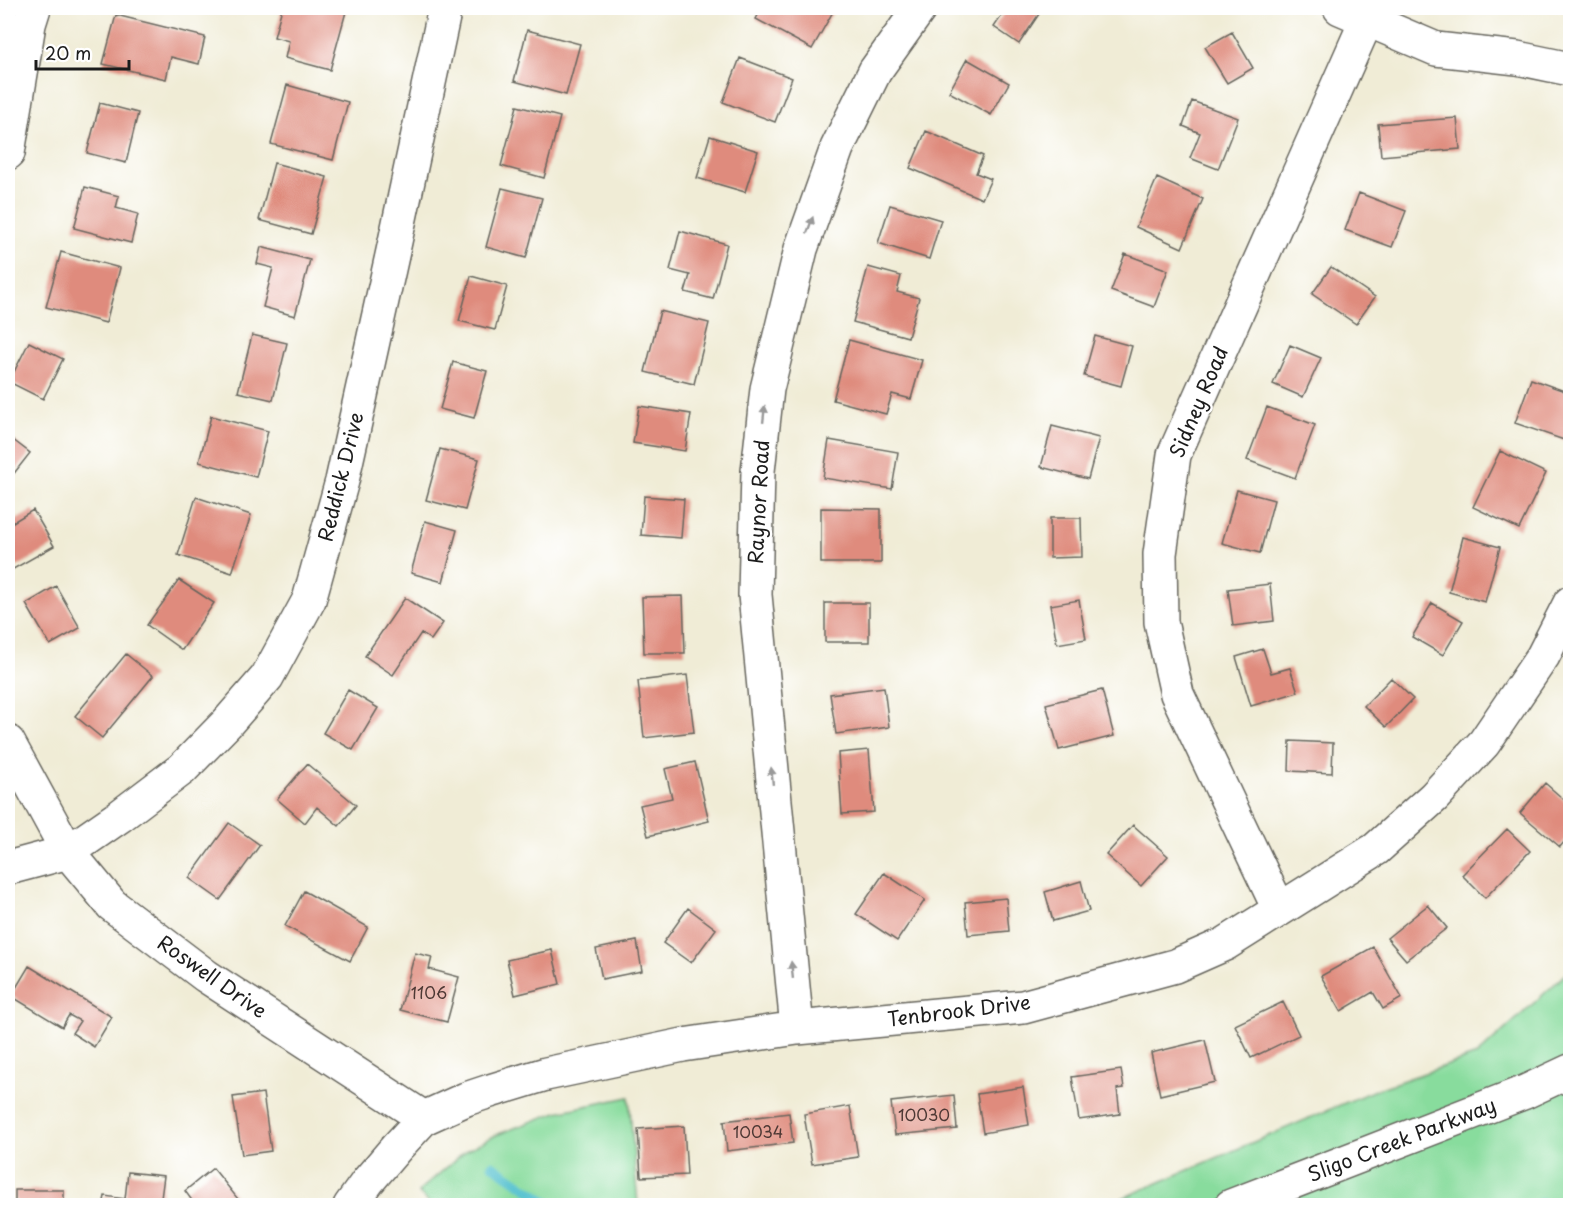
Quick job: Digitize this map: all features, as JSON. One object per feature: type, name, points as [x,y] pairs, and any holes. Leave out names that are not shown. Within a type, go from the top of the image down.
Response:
[{"type":"street","name":"Reddick Drive","points":[[68,852],[120,816],[182,768],[227,723],[267,677],[309,600],[344,470],[445,8]]},
{"type":"street","name":"Raynor Road","points":[[798,1028],[754,595],[758,471],[767,389],[801,249],[837,148],[875,71],[920,8]]},
{"type":"street","points":[[1360,12],[1436,49],[1517,58],[1570,69]]},
{"type":"street","name":"Sidney Road","points":[[1279,909],[1177,694],[1161,622],[1160,554],[1174,455],[1360,12]]},
{"type":"street","points":[[8,153],[23,17]]},
{"type":"street","name":"Tenbrook Drive","points":[[350,1206],[397,1146],[424,1118],[466,1099],[546,1074],[683,1045],[798,1028],[1023,1007],[1175,966],[1225,944],[1376,849],[1434,797],[1484,743],[1543,656],[1570,603]]},
{"type":"street","name":"Roswell Drive","points":[[8,742],[68,852],[112,905],[206,976],[424,1118]]},
{"type":"street","points":[[8,868],[68,852]]},
{"type":"street","name":"Sligo Creek Parkway","points":[[1231,1206],[1525,1092],[1570,1071]]},
{"type":"green space","points":[[1570,970],[1570,1205],[1104,1206],[1375,1090],[1477,1055]]},
{"type":"green space","points":[[629,1097],[638,1205],[431,1205],[418,1192],[467,1150],[496,1135],[557,1112]]},
{"type":"building","points":[[282,8],[347,8],[330,70],[285,58],[289,41],[274,37]]},
{"type":"building","points":[[762,8],[835,8],[812,49],[756,19]]},
{"type":"building","points":[[1007,8],[1043,8],[1019,44],[994,27]]},
{"type":"building","points":[[116,15],[205,37],[199,64],[171,57],[166,79],[103,64]]},
{"type":"building","points":[[527,30],[580,44],[566,95],[514,81]]},
{"type":"building","points":[[1232,32],[1253,68],[1227,83],[1205,47]]},
{"type":"building","points":[[740,58],[792,78],[775,122],[723,102]]},
{"type":"building","points":[[967,59],[1009,83],[991,115],[949,92]]},
{"type":"building","points":[[287,85],[348,102],[333,160],[271,144]]},
{"type":"building","points":[[1192,101],[1238,118],[1218,169],[1190,158],[1200,133],[1183,126]]},
{"type":"building","points":[[100,103],[138,113],[126,163],[87,153]]},
{"type":"building","points":[[517,106],[560,117],[544,178],[501,166]]},
{"type":"building","points":[[1457,118],[1460,149],[1381,156],[1378,124]]},
{"type":"building","points":[[926,131],[983,156],[976,173],[991,179],[982,199],[910,168]]},
{"type":"building","points":[[710,136],[758,151],[745,192],[697,178]]},
{"type":"building","points":[[274,163],[327,177],[311,234],[259,220]]},
{"type":"building","points":[[1157,178],[1203,199],[1182,248],[1136,227]]},
{"type":"building","points":[[85,187],[119,196],[116,208],[138,214],[131,243],[74,228]]},
{"type":"building","points":[[502,188],[542,198],[526,258],[486,247]]},
{"type":"building","points":[[1359,193],[1406,211],[1392,247],[1345,230]]},
{"type":"building","points":[[890,205],[941,220],[929,259],[878,243]]},
{"type":"building","points":[[680,231],[727,244],[713,299],[685,292],[690,275],[670,270]]},
{"type":"building","points":[[261,247],[310,260],[295,316],[263,307],[273,268],[257,264]]},
{"type":"building","points":[[61,252],[120,268],[106,323],[46,307]]},
{"type":"building","points":[[1125,254],[1168,270],[1154,307],[1111,291]]},
{"type":"building","points":[[868,267],[901,276],[897,292],[919,298],[908,337],[853,322]]},
{"type":"building","points":[[1331,267],[1375,297],[1356,324],[1312,294]]},
{"type":"building","points":[[471,276],[507,286],[495,330],[459,321]]},
{"type":"building","points":[[660,311],[709,323],[694,384],[645,372]]},
{"type":"building","points":[[252,335],[287,343],[273,400],[238,392]]},
{"type":"building","points":[[1095,336],[1132,346],[1121,386],[1084,376]]},
{"type":"building","points":[[849,340],[922,360],[911,399],[892,394],[886,414],[833,400]]},
{"type":"building","points":[[29,342],[63,359],[43,399],[9,382]]},
{"type":"building","points":[[1290,345],[1321,358],[1303,397],[1273,384]]},
{"type":"building","points":[[453,362],[487,371],[474,418],[440,409]]},
{"type":"building","points":[[1531,379],[1570,393],[1570,423],[1564,440],[1515,423]]},
{"type":"building","points":[[639,406],[691,414],[685,451],[633,443]]},
{"type":"building","points":[[1267,407],[1315,425],[1295,478],[1247,460]]},
{"type":"building","points":[[211,416],[268,431],[256,477],[199,462]]},
{"type":"building","points":[[1052,426],[1099,438],[1088,479],[1041,467]]},
{"type":"building","points":[[8,436],[30,453],[8,481]]},
{"type":"building","points":[[829,440],[898,452],[892,489],[823,478]]},
{"type":"building","points":[[440,449],[479,459],[465,510],[426,500]]},
{"type":"building","points":[[1500,451],[1546,473],[1519,529],[1473,507]]},
{"type":"building","points":[[1237,490],[1274,500],[1260,553],[1222,543]]},
{"type":"building","points":[[644,496],[684,499],[681,538],[641,535]]},
{"type":"building","points":[[196,497],[251,515],[232,573],[178,555]]},
{"type":"building","points":[[821,508],[881,509],[881,563],[821,563]]},
{"type":"building","points":[[33,510],[54,546],[8,572],[8,525]]},
{"type":"building","points":[[1050,518],[1081,518],[1082,557],[1050,558]]},
{"type":"building","points":[[425,521],[457,530],[443,582],[411,573]]},
{"type":"building","points":[[1463,537],[1500,547],[1485,602],[1449,592]]},
{"type":"building","points":[[179,580],[214,603],[182,650],[147,625]]},
{"type":"building","points":[[1270,584],[1274,621],[1233,626],[1228,589]]},
{"type":"building","points":[[56,586],[80,628],[50,645],[26,604]]},
{"type":"building","points":[[683,596],[685,653],[644,653],[642,597]]},
{"type":"building","points":[[405,598],[443,623],[431,640],[421,633],[393,675],[365,656]]},
{"type":"building","points":[[1079,600],[1086,639],[1057,644],[1050,605]]},
{"type":"building","points":[[825,603],[869,603],[869,642],[825,642]]},
{"type":"building","points":[[1432,603],[1463,621],[1443,655],[1412,637]]},
{"type":"building","points":[[1263,649],[1271,673],[1290,668],[1298,692],[1251,706],[1236,657]]},
{"type":"building","points":[[126,654],[153,676],[102,738],[75,716]]},
{"type":"building","points":[[687,675],[694,732],[644,738],[638,681]]},
{"type":"building","points":[[1391,678],[1413,699],[1386,727],[1364,706]]},
{"type":"building","points":[[884,687],[889,727],[836,734],[830,694]]},
{"type":"building","points":[[348,690],[378,708],[353,750],[323,733]]},
{"type":"building","points":[[1102,690],[1114,736],[1059,750],[1046,704]]},
{"type":"building","points":[[1290,741],[1333,743],[1332,773],[1289,771]]},
{"type":"building","points":[[869,750],[874,812],[842,814],[838,753]]},
{"type":"building","points":[[695,762],[709,821],[648,836],[640,805],[672,798],[665,769]]},
{"type":"building","points":[[307,764],[356,805],[339,826],[317,807],[305,823],[277,799]]},
{"type":"building","points":[[1545,783],[1570,805],[1570,835],[1560,847],[1520,813]]},
{"type":"building","points":[[229,823],[260,845],[220,900],[189,878]]},
{"type":"building","points":[[1133,825],[1168,856],[1141,886],[1106,855]]},
{"type":"building","points":[[1507,829],[1530,851],[1485,898],[1462,875]]},
{"type":"building","points":[[884,873],[925,900],[897,941],[856,914]]},
{"type":"building","points":[[1081,881],[1089,911],[1053,921],[1045,892]]},
{"type":"building","points":[[304,891],[368,927],[350,961],[285,926]]},
{"type":"building","points":[[1006,898],[1009,931],[968,935],[965,902]]},
{"type":"building","points":[[1428,905],[1447,928],[1406,960],[1387,938]]},
{"type":"building","points":[[688,908],[716,929],[691,963],[663,943]]},
{"type":"building","points":[[637,941],[642,971],[602,979],[596,949]]},
{"type":"building","points":[[1373,947],[1402,998],[1383,1009],[1373,992],[1341,1011],[1321,976]]},
{"type":"building","points":[[552,950],[560,984],[515,995],[507,960]]},
{"type":"building","points":[[415,953],[432,957],[429,969],[459,977],[447,1022],[400,1010]]},
{"type":"building","points":[[29,966],[112,1017],[94,1047],[72,1033],[80,1021],[69,1015],[62,1027],[11,996]]},
{"type":"building","points":[[1283,1002],[1299,1035],[1251,1058],[1235,1025]]},
{"type":"building","points":[[1205,1040],[1215,1082],[1160,1095],[1151,1053]]},
{"type":"building","points":[[1121,1070],[1124,1088],[1117,1089],[1120,1114],[1079,1120],[1072,1077]]},
{"type":"building","points":[[1023,1087],[1029,1125],[983,1133],[977,1094]]},
{"type":"building","points":[[263,1093],[271,1151],[242,1155],[233,1097]]},
{"type":"building","points":[[954,1095],[957,1129],[895,1135],[891,1102]]},
{"type":"building","points":[[850,1106],[858,1157],[812,1164],[804,1114]]},
{"type":"building","points":[[789,1113],[793,1143],[727,1151],[724,1121]]},
{"type":"building","points":[[684,1126],[687,1175],[641,1177],[638,1129]]},
{"type":"building","points":[[213,1168],[242,1204],[241,1206],[196,1206],[185,1191]]},
{"type":"building","points":[[128,1172],[164,1176],[160,1206],[103,1206],[105,1196],[125,1199]]},
{"type":"building","points":[[15,1190],[64,1190],[64,1206],[15,1206]]},
{"type":"waterway","points":[[492,1165],[553,1206]]},
{"type":"waterway","points":[[1535,1206],[1541,1203],[1544,1206]]}]
